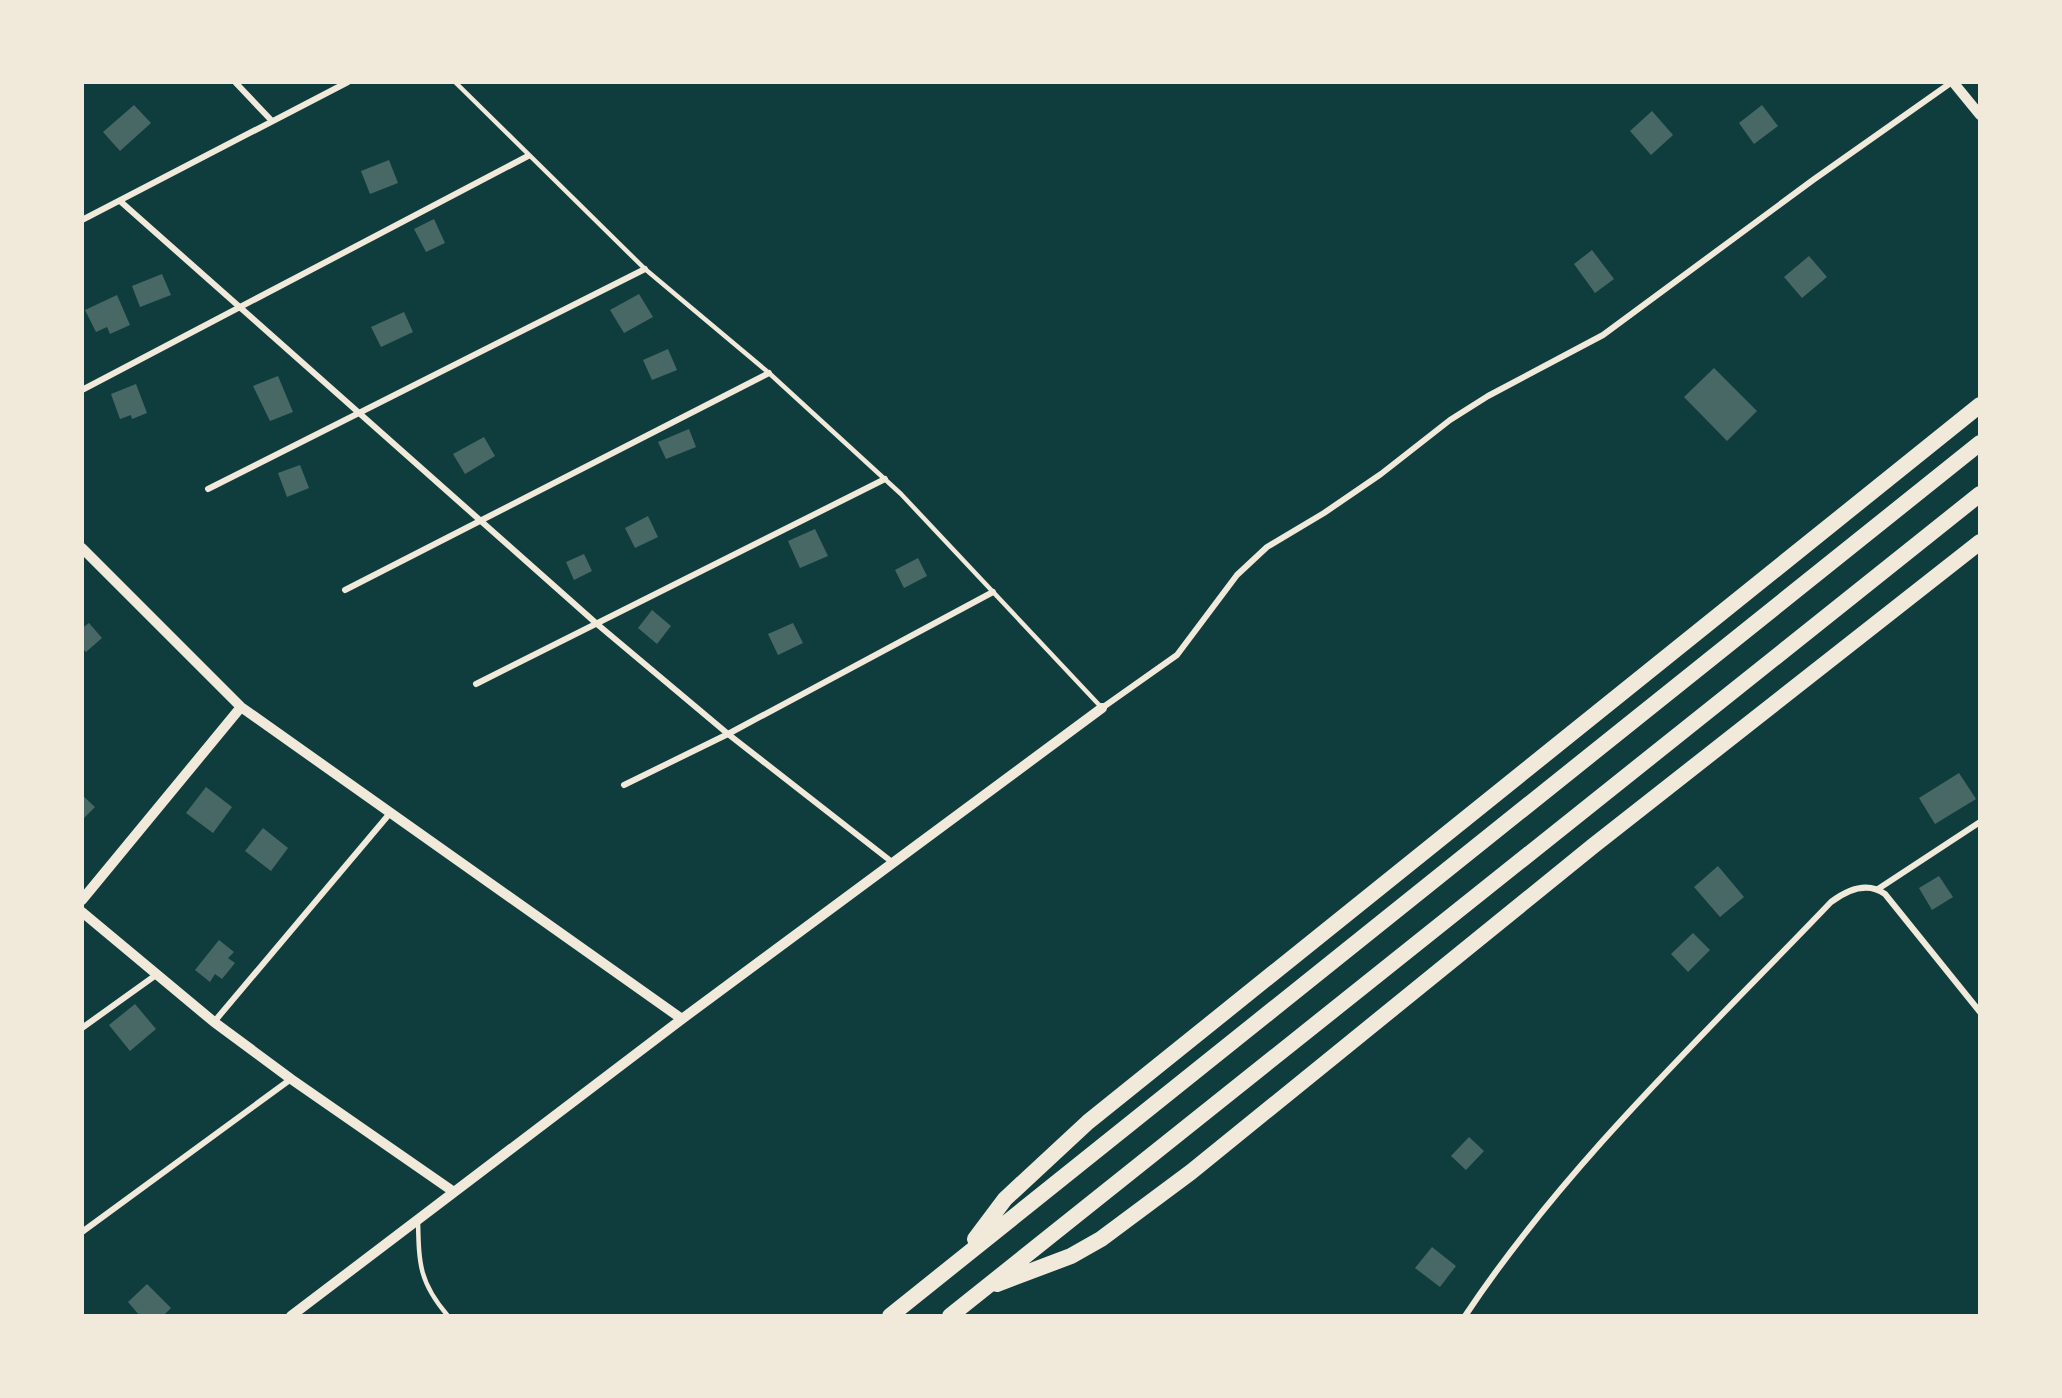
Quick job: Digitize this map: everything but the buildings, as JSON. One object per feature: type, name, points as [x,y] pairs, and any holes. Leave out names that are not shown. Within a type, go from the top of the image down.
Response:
[{"type":"highway","points":[[960,1258],[1005,1199],[1088,1122],[1980,405]]},
{"type":"highway","points":[[890,1316],[1980,443]]},
{"type":"highway","points":[[951,1316],[1980,494]]},
{"type":"highway","points":[[982,1289],[1071,1256],[1101,1239],[1191,1172],[1611,831],[1980,542]]},
{"type":"street","points":[[235,82],[272,121]]},
{"type":"street","points":[[82,220],[348,82]]},
{"type":"street","points":[[291,1316],[892,862],[1177,655],[1237,574],[1267,547],[1381,474],[1450,420],[1488,396],[1603,335],[1952,82],[1980,115]]},
{"type":"street","points":[[82,390],[528,156]]},
{"type":"street","points":[[120,201],[597,624],[729,734],[892,862]]},
{"type":"street","points":[[208,489],[645,269]]},
{"type":"street","points":[[345,590],[769,373]]},
{"type":"street","points":[[476,684],[885,479]]},
{"type":"street","points":[[82,548],[241,707],[682,1019]]},
{"type":"street","points":[[624,785],[729,734],[993,592]]},
{"type":"street","points":[[82,900],[241,707]]},
{"type":"street","points":[[214,1022],[391,812]]},
{"type":"street","points":[[1878,889],[1980,822]]},
{"type":"street","points":[[1465,1316],[1518,1240],[1569,1179],[1831,902],[1855,888],[1878,889],[1885,894],[1980,1012]]},
{"type":"street","points":[[82,912],[214,1022],[291,1079],[454,1192]]},
{"type":"street","points":[[82,1028],[156,975]]},
{"type":"street","points":[[1972,1004],[1980,999]]},
{"type":"street","points":[[82,1232],[291,1079]]},
{"type":"lane","points":[[455,82],[645,269],[769,373],[885,479],[1101,708]]},
{"type":"lane","points":[[418,1219],[419,1258],[423,1277],[429,1292],[448,1316]]}]
